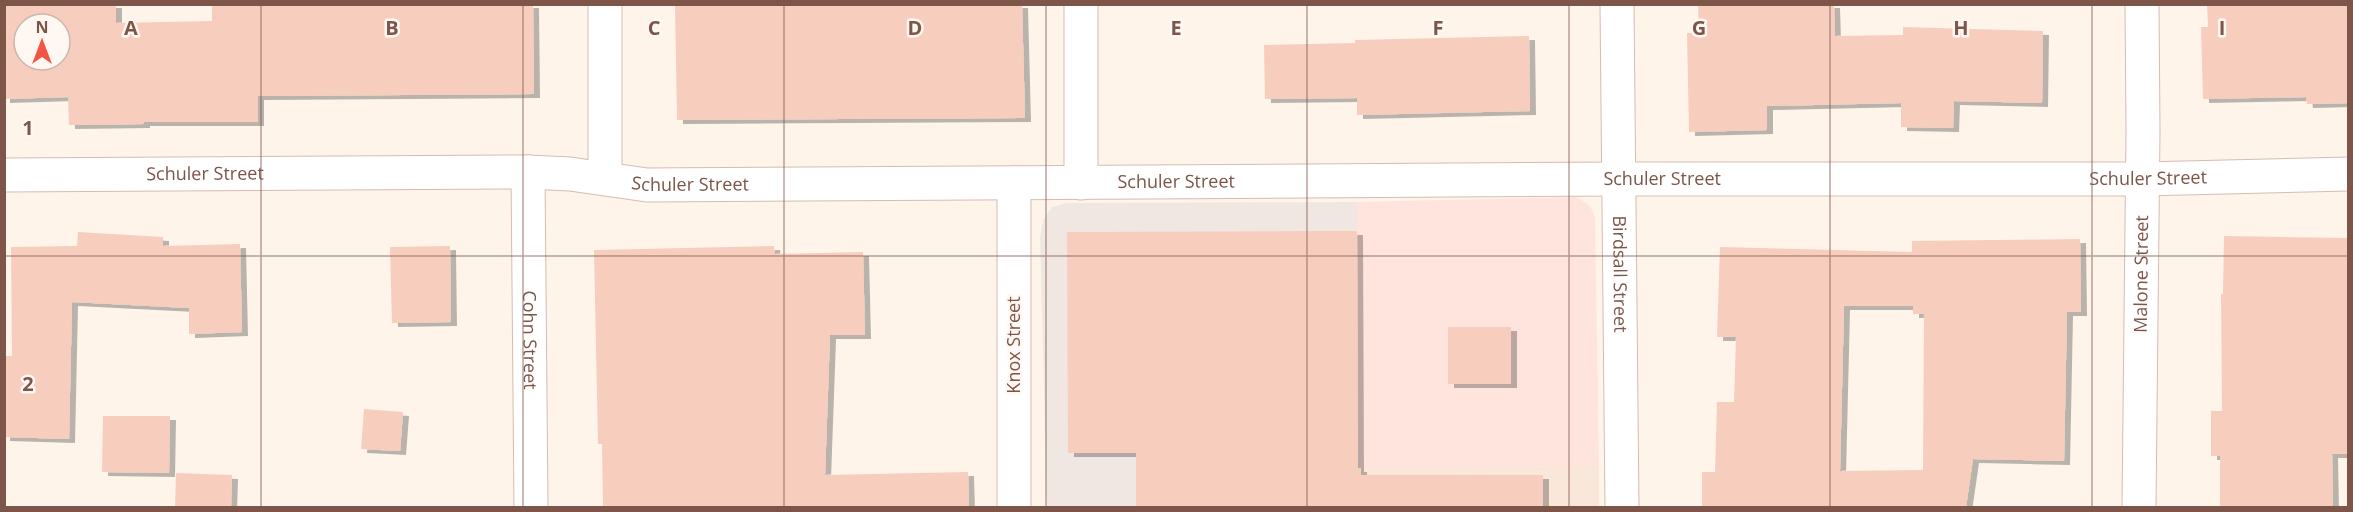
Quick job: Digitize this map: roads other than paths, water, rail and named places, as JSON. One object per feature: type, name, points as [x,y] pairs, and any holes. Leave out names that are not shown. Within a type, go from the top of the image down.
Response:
[{"type":"street","points":[[605,4],[605,178]]},
{"type":"street","points":[[1081,4],[1081,183]]},
{"type":"street","name":"Birdsall Street","points":[[1617,4],[1622,507]]},
{"type":"street","name":"Malone Street","points":[[2139,507],[2142,4]]},
{"type":"street","name":"Schuler Street","points":[[4,175],[528,172],[570,174],[647,185],[1619,179],[2142,179],[2349,174]]},
{"type":"street","name":"Cohn Street","points":[[528,172],[531,507]]},
{"type":"street","name":"Knox Street","points":[[1014,183],[1014,507]]}]
